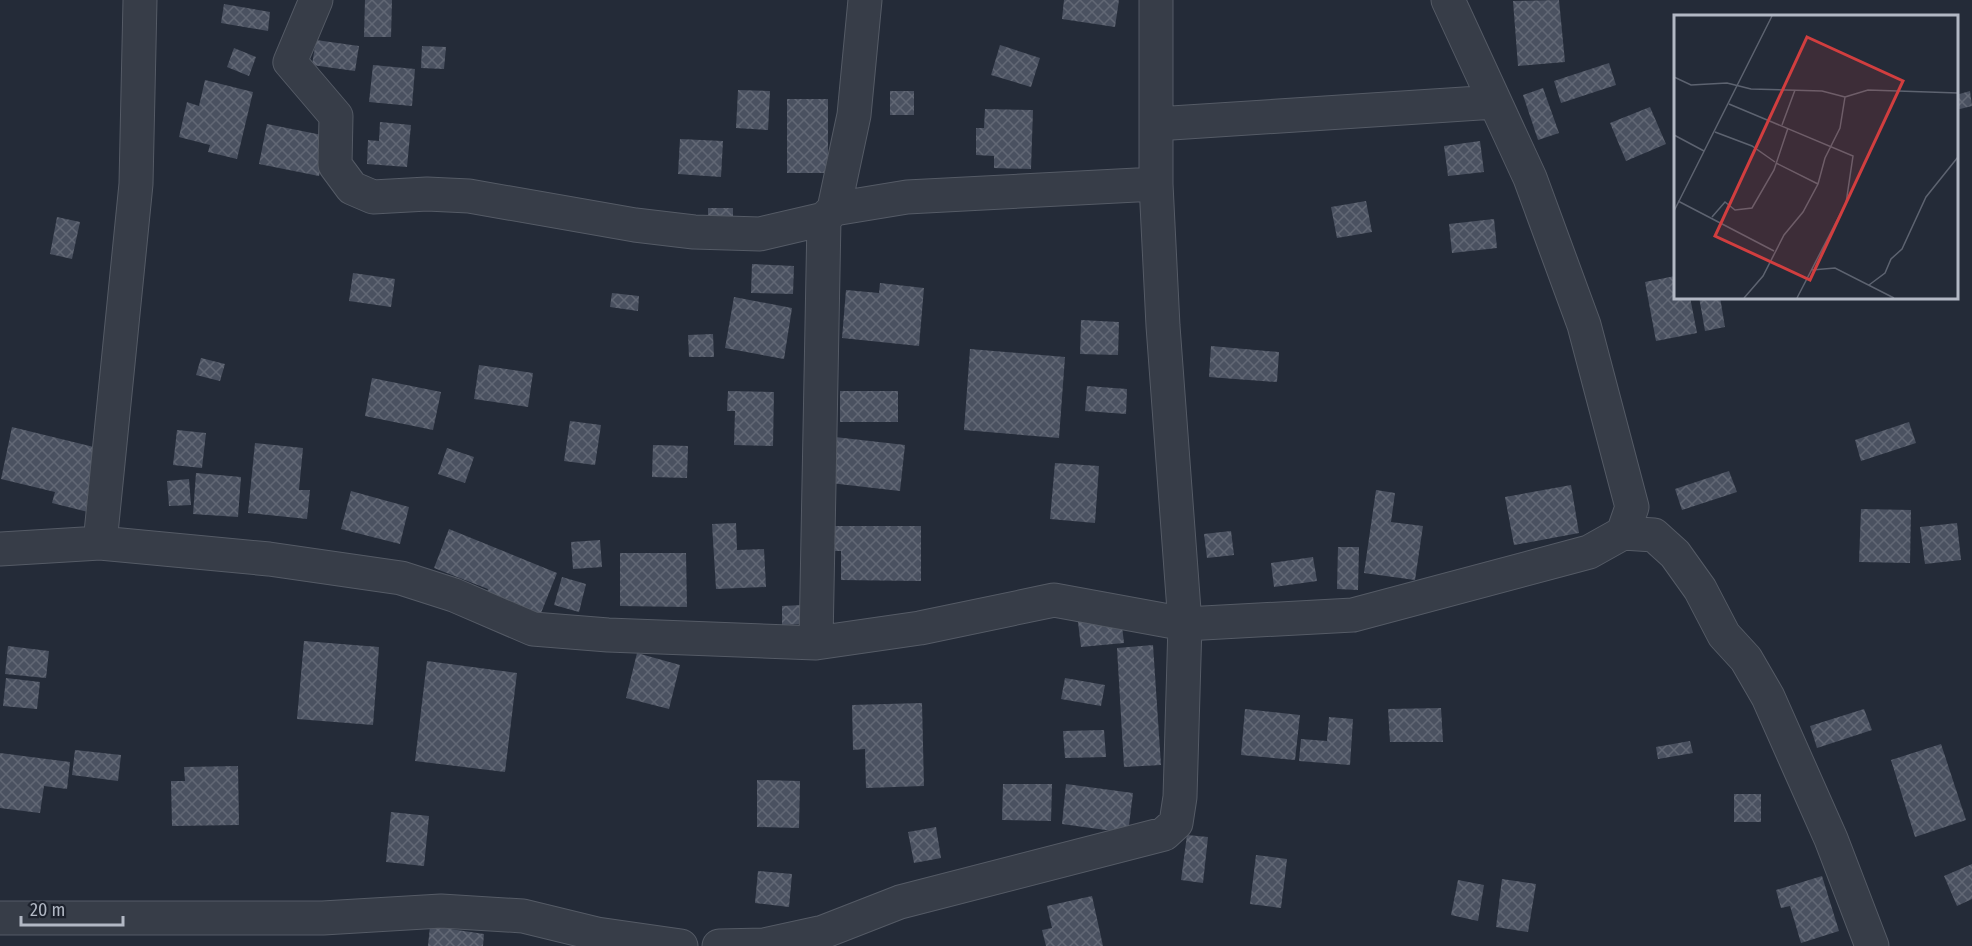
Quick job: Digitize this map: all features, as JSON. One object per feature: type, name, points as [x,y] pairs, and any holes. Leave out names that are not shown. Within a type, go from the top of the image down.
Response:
[{"type":"street","points":[[100,543],[136,184],[140,0]]},
{"type":"street","points":[[316,0],[290,62],[336,116],[335,165],[352,188],[373,197],[427,194],[469,196],[635,225],[694,232],[760,234],[829,214],[907,197],[1156,184]]},
{"type":"street","points":[[816,643],[829,214],[854,115],[865,0]]},
{"type":"street","points":[[718,946],[764,945],[823,932],[900,902],[1164,834],[1176,823],[1180,798],[1185,624],[1163,326],[1156,184],[1155,0]]},
{"type":"street","points":[[1448,0],[1530,178],[1584,325],[1632,507],[1623,533]]},
{"type":"street","points":[[1156,124],[1495,102]]},
{"type":"street","points":[[0,549],[100,543],[269,559],[401,578],[454,596],[533,629],[608,635],[816,643],[920,628],[1054,600],[1185,624],[1353,615],[1589,552],[1623,533],[1654,535],[1675,554],[1700,589],[1724,635],[1746,659],[1768,698],[1830,839],[1872,946]]},
{"type":"street","points":[[0,918],[88,920],[323,918],[441,911],[523,916],[597,934],[681,946]]},
{"type":"street","points":[[88,920],[116,946]]},
{"type":"building","points":[[365,0],[392,0],[391,37],[364,37]]},
{"type":"building","points":[[1064,0],[1119,0],[1115,27],[1062,19]]},
{"type":"building","points":[[1559,0],[1565,62],[1518,66],[1513,1]]},
{"type":"building","points":[[224,4],[270,12],[268,31],[221,23]]},
{"type":"building","points":[[316,40],[359,46],[355,71],[312,65]]},
{"type":"building","points":[[1000,45],[1040,58],[1031,87],[991,75]]},
{"type":"building","points":[[422,46],[446,47],[444,69],[421,68]]},
{"type":"building","points":[[234,48],[256,57],[249,76],[227,67]]},
{"type":"building","points":[[1609,63],[1616,85],[1561,103],[1554,81]]},
{"type":"building","points":[[373,65],[415,69],[412,106],[369,102]]},
{"type":"building","points":[[205,80],[253,92],[237,159],[208,152],[210,145],[179,137],[187,102],[199,106]]},
{"type":"building","points":[[1543,88],[1559,133],[1538,140],[1523,95]]},
{"type":"building","points":[[738,90],[770,91],[768,130],[736,128]]},
{"type":"building","points":[[890,91],[914,91],[914,115],[890,115]]},
{"type":"building","points":[[1970,91],[1972,106],[1957,110],[1957,95]]},
{"type":"building","points":[[787,99],[828,99],[828,173],[787,173]]},
{"type":"building","points":[[1650,107],[1666,144],[1626,161],[1610,123]]},
{"type":"building","points":[[985,109],[1033,110],[1031,169],[994,168],[994,156],[976,155],[976,128],[984,128]]},
{"type":"building","points":[[380,122],[411,125],[407,167],[367,164],[368,140],[379,141]]},
{"type":"building","points":[[267,124],[327,136],[319,176],[259,164]]},
{"type":"building","points":[[680,139],[723,141],[721,177],[678,174]]},
{"type":"building","points":[[1480,141],[1484,172],[1448,176],[1444,146]]},
{"type":"building","points":[[1366,201],[1372,232],[1337,238],[1331,207]]},
{"type":"building","points":[[708,208],[733,208],[733,233],[708,232]]},
{"type":"building","points":[[57,217],[80,222],[72,259],[50,254]]},
{"type":"building","points":[[1494,219],[1497,248],[1452,253],[1449,224]]},
{"type":"building","points":[[752,264],[794,266],[793,294],[751,293]]},
{"type":"building","points":[[353,273],[395,279],[391,307],[349,301]]},
{"type":"building","points":[[1674,276],[1674,298],[1690,298],[1697,333],[1656,341],[1645,282]]},
{"type":"building","points":[[880,283],[924,288],[919,346],[842,338],[846,290],[879,293]]},
{"type":"building","points":[[612,293],[639,296],[638,311],[610,307]]},
{"type":"building","points":[[734,297],[792,308],[784,359],[725,348]]},
{"type":"building","points":[[1699,298],[1720,298],[1725,327],[1705,331]]},
{"type":"building","points":[[1081,320],[1119,322],[1118,355],[1080,354]]},
{"type":"building","points":[[713,334],[714,357],[689,357],[688,335]]},
{"type":"building","points":[[1211,346],[1279,352],[1277,382],[1209,377]]},
{"type":"building","points":[[970,349],[1065,357],[1059,438],[964,430]]},
{"type":"building","points":[[201,358],[225,364],[220,381],[196,375]]},
{"type":"building","points":[[479,365],[533,373],[528,407],[474,399]]},
{"type":"building","points":[[372,378],[441,392],[433,430],[365,416]]},
{"type":"building","points":[[1087,386],[1127,389],[1126,414],[1085,411]]},
{"type":"building","points":[[728,391],[774,392],[773,446],[734,445],[735,411],[727,411]]},
{"type":"building","points":[[840,391],[898,391],[898,422],[840,422]]},
{"type":"building","points":[[570,421],[601,425],[595,465],[564,461]]},
{"type":"building","points":[[1909,422],[1916,443],[1861,461],[1855,440]]},
{"type":"building","points":[[12,427],[102,449],[88,512],[52,503],[55,492],[1,479]]},
{"type":"building","points":[[177,430],[206,433],[202,468],[173,465]]},
{"type":"building","points":[[835,437],[905,445],[900,491],[830,483]]},
{"type":"building","points":[[255,443],[303,448],[299,490],[310,490],[307,519],[248,513]]},
{"type":"building","points":[[653,445],[688,446],[687,478],[652,477]]},
{"type":"building","points":[[447,448],[474,457],[465,483],[438,474]]},
{"type":"building","points":[[1055,463],[1099,466],[1095,523],[1050,519]]},
{"type":"building","points":[[1729,471],[1737,492],[1682,510],[1675,489]]},
{"type":"building","points":[[196,473],[241,477],[238,517],[193,514]]},
{"type":"building","points":[[189,479],[191,505],[169,506],[167,481]]},
{"type":"building","points":[[1571,485],[1579,533],[1514,545],[1505,497]]},
{"type":"building","points":[[1376,490],[1395,493],[1391,522],[1423,526],[1415,580],[1364,573]]},
{"type":"building","points":[[351,491],[409,507],[400,544],[341,529]]},
{"type":"building","points":[[1861,509],[1911,510],[1910,563],[1859,562]]},
{"type":"building","points":[[736,523],[737,550],[764,549],[766,587],[716,589],[712,524]]},
{"type":"building","points":[[1957,523],[1961,560],[1925,564],[1920,527]]},
{"type":"building","points":[[827,526],[921,526],[921,581],[841,580],[841,551],[827,551]]},
{"type":"building","points":[[449,529],[557,573],[539,618],[486,597],[488,589],[434,568]]},
{"type":"building","points":[[1231,531],[1234,555],[1207,558],[1204,534]]},
{"type":"building","points":[[600,540],[602,567],[573,569],[571,542]]},
{"type":"building","points":[[1338,547],[1359,547],[1358,590],[1337,589]]},
{"type":"building","points":[[620,553],[686,553],[687,607],[620,606]]},
{"type":"building","points":[[1313,557],[1317,581],[1274,587],[1271,563]]},
{"type":"building","points":[[562,577],[586,584],[579,612],[554,605]]},
{"type":"building","points":[[803,605],[803,624],[782,625],[782,606]]},
{"type":"building","points":[[1121,618],[1124,643],[1081,647],[1078,622]]},
{"type":"building","points":[[304,641],[379,647],[373,725],[297,719]]},
{"type":"building","points":[[1153,645],[1161,765],[1124,767],[1117,648]]},
{"type":"building","points":[[8,646],[49,651],[46,678],[5,674]]},
{"type":"building","points":[[637,653],[680,665],[669,709],[626,698]]},
{"type":"building","points":[[427,661],[517,673],[505,772],[415,761]]},
{"type":"building","points":[[6,678],[40,682],[37,709],[3,706]]},
{"type":"building","points":[[1065,678],[1105,685],[1101,706],[1061,699]]},
{"type":"building","points":[[922,703],[924,786],[866,788],[865,749],[853,750],[852,705]]},
{"type":"building","points":[[1441,708],[1443,742],[1390,742],[1388,709]]},
{"type":"building","points":[[1245,709],[1300,715],[1295,760],[1241,755]]},
{"type":"building","points":[[1864,709],[1872,730],[1817,748],[1810,726]]},
{"type":"building","points":[[1329,717],[1353,719],[1350,765],[1299,761],[1301,739],[1327,741]]},
{"type":"building","points":[[1104,730],[1106,757],[1065,758],[1063,731]]},
{"type":"building","points":[[1690,741],[1693,753],[1658,759],[1656,747]]},
{"type":"building","points":[[1941,744],[1966,820],[1915,837],[1891,760]]},
{"type":"building","points":[[75,750],[121,755],[118,781],[72,775]]},
{"type":"building","points":[[0,753],[70,762],[67,789],[44,786],[40,813],[0,808]]},
{"type":"building","points":[[238,766],[239,825],[172,826],[171,781],[185,781],[184,767]]},
{"type":"building","points":[[757,780],[800,781],[799,828],[757,827]]},
{"type":"building","points":[[1003,784],[1052,784],[1051,821],[1002,820]]},
{"type":"building","points":[[1066,784],[1133,793],[1128,833],[1062,824]]},
{"type":"building","points":[[1734,794],[1761,794],[1761,822],[1734,822]]},
{"type":"building","points":[[391,812],[429,816],[424,866],[386,862]]},
{"type":"building","points":[[936,827],[941,858],[914,863],[908,832]]},
{"type":"building","points":[[1187,835],[1208,837],[1203,883],[1181,880]]},
{"type":"building","points":[[1256,855],[1287,859],[1281,908],[1250,904]]},
{"type":"building","points":[[1972,864],[1972,899],[1957,906],[1944,876]]},
{"type":"building","points":[[758,871],[792,874],[789,907],[755,903]]},
{"type":"building","points":[[1822,876],[1839,931],[1801,943],[1790,906],[1781,908],[1776,890]]},
{"type":"building","points":[[1502,879],[1536,884],[1528,932],[1496,927]]},
{"type":"building","points":[[1458,880],[1484,885],[1478,921],[1451,915]]},
{"type":"building","points":[[1092,896],[1103,946],[1046,946],[1042,930],[1052,928],[1047,906]]},
{"type":"building","points":[[430,926],[484,934],[483,946],[428,946]]}]
